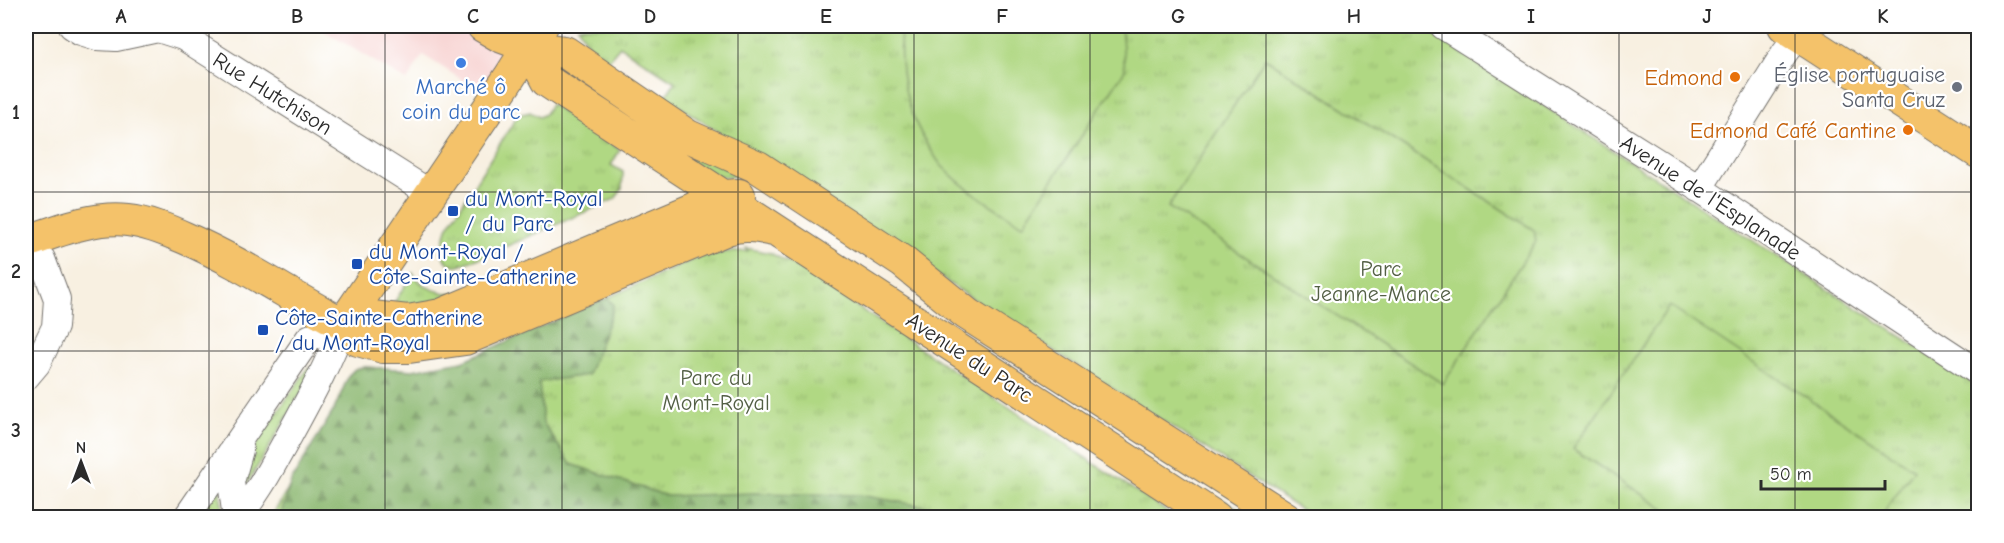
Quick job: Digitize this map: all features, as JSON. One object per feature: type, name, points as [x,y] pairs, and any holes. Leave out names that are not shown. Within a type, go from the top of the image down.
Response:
[{"type":"main road","name":"Avenue du Parc","points":[[483,26],[500,36],[535,36],[565,52],[688,136],[758,167],[903,262],[967,314],[1286,518]]},
{"type":"main road","points":[[1797,29],[1978,152]]},
{"type":"main road","name":"Avenue du Parc","points":[[535,36],[547,81],[1216,518]]},
{"type":"main road","points":[[343,324],[535,36]]},
{"type":"main road","name":"Avenue du Parc","points":[[725,196],[745,195],[777,203],[890,277],[967,314]]},
{"type":"main road","points":[[343,324],[372,317],[408,321],[441,315],[725,196]]},
{"type":"main road","points":[[26,243],[58,230],[114,220],[128,220],[157,226],[213,250],[343,324],[358,340],[366,344],[383,347],[409,347],[465,339],[727,228],[756,225],[780,232]]},
{"type":"street","name":"Rue Hutchison","points":[[72,26],[81,32],[97,37],[116,38],[134,29],[158,29],[183,36],[430,193]]},
{"type":"street","name":"Avenue de l'Esplanade","points":[[1443,26],[1699,189],[1978,372]]},
{"type":"street","points":[[1699,189],[1797,29]]},
{"type":"street","points":[[26,243],[42,259],[57,299],[55,327],[37,364],[26,377]]},
{"type":"street","points":[[186,518],[309,338],[343,324]]},
{"type":"street","points":[[237,518],[265,480],[319,382],[343,324]]},
{"type":"street","points":[[237,518],[231,482],[247,430]]},
{"type":"street","points":[[261,518],[265,480]]},
{"type":"shaded area","points":[[316,26],[542,26],[492,99],[423,55],[407,81]]},
{"type":"green space","name":"Parc Jeanne-Mance","points":[[578,26],[1420,26],[1978,386],[1978,517],[1312,517],[665,97],[675,82],[620,46],[608,60],[603,57],[586,42]]},
{"type":"green space","points":[[901,26],[1121,26],[1125,70],[1023,225],[962,184],[942,166],[921,135],[909,105],[902,74]]},
{"type":"green space","points":[[1265,58],[1534,230],[1536,241],[1443,384],[1168,207]]},
{"type":"green space","points":[[566,72],[739,176],[715,177],[563,77]]},
{"type":"green space","points":[[551,104],[620,150],[611,165],[623,172],[622,189],[615,199],[482,257],[457,266],[449,263],[444,258],[442,250],[447,228],[518,115],[530,112],[539,117],[545,114]]},
{"type":"green space","name":"Parc du Mont-Royal","points":[[746,248],[770,253],[794,265],[1175,517],[271,518],[334,410],[349,375],[355,369],[365,367],[413,370],[463,361],[700,257],[748,251]]},
{"type":"green space","points":[[413,273],[430,288],[453,294],[446,300],[391,308]]},
{"type":"green space","points":[[607,298],[613,304],[612,312],[588,375],[539,382],[543,423],[571,464],[667,496],[755,493],[860,495],[985,517],[280,517],[291,481],[334,410],[349,375],[355,369],[365,367],[413,370],[463,361]]},
{"type":"green space","points":[[1669,306],[1914,469],[1881,517],[1676,517],[1573,449]]},
{"type":"green space","points":[[308,368],[314,372],[244,489],[240,485],[252,449]]},
{"type":"green space","points":[[219,487],[224,515],[195,518]]},
{"type":"green space","points":[[1223,500],[1252,517],[1239,517],[1220,504]]},
{"type":"place","name":"Marché ô coin du parc","points":[[461,63]]},
{"type":"place","name":"Edmond","points":[[1735,77]]},
{"type":"place","name":"Église portuguaise Santa Cruz","points":[[1957,87]]},
{"type":"place","name":"Edmond Café Cantine","points":[[1908,130]]},
{"type":"place","name":"du Mont-Royal / du Parc","points":[[453,211]]},
{"type":"place","name":"du Mont-Royal / Côte-Sainte-Catherine","points":[[357,264]]},
{"type":"place","name":"Côte-Sainte-Catherine / du Mont-Royal","points":[[263,330]]}]
